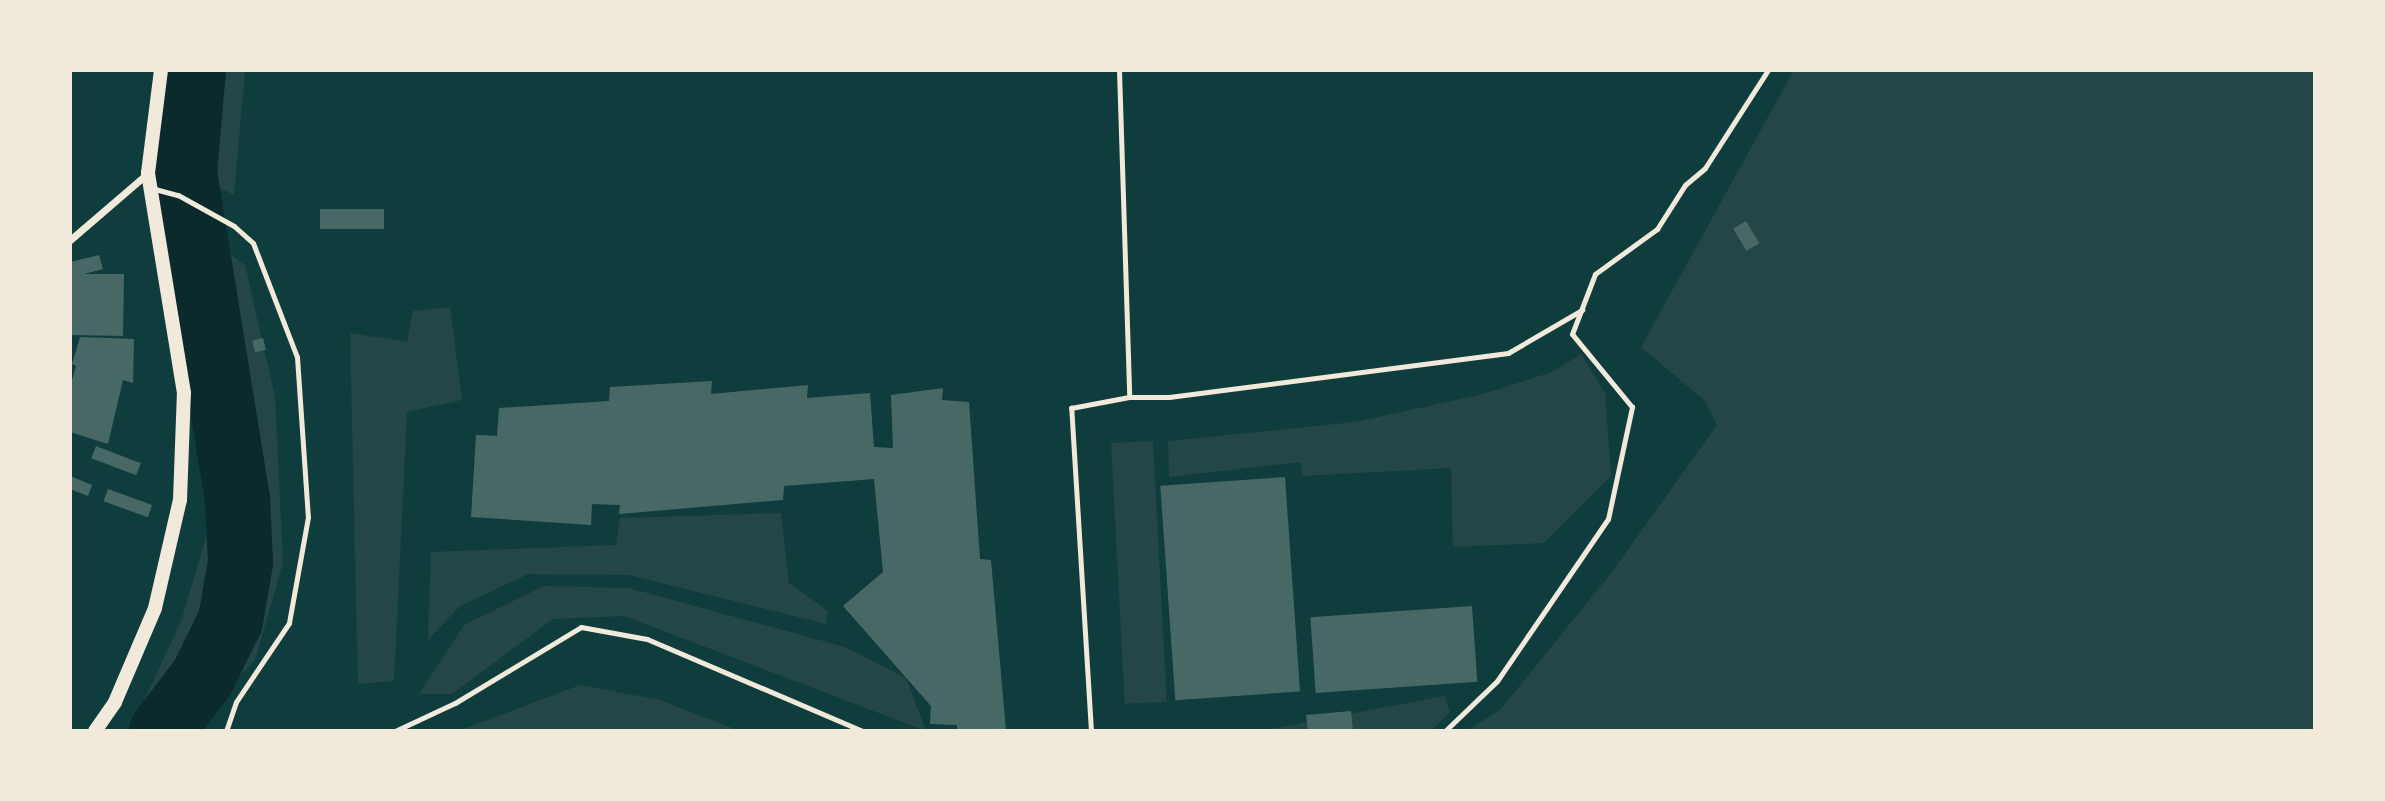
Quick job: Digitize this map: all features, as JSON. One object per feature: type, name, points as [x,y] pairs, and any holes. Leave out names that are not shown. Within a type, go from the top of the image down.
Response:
[{"type":"main road","points":[[95,731],[115,702],[155,608],[180,500],[184,393],[149,180],[161,70]]},
{"type":"street","points":[[70,240],[149,180]]},
{"type":"lane","points":[[1119,70],[1129,397]]},
{"type":"lane","points":[[1446,731],[1497,681],[1608,519],[1632,407],[1572,334],[1595,274],[1657,229],[1685,185],[1705,168],[1769,70]]},
{"type":"lane","points":[[149,180],[234,226],[253,243],[297,357],[308,517],[289,623],[236,702],[226,731]]},
{"type":"lane","points":[[1091,731],[1071,408],[1129,397],[1169,397],[1508,353],[1581,310]]},
{"type":"lane","points":[[395,731],[455,703],[581,627],[647,639],[863,731]]},
{"type":"shaded area","points":[[187,70],[245,70],[234,195],[177,167]]},
{"type":"shaded area","points":[[1794,70],[2315,70],[2315,731],[1466,731],[1500,710],[1612,572],[1717,425],[1704,400],[1641,347]]},
{"type":"shaded area","points":[[186,223],[245,265],[275,397],[283,563],[255,660],[188,731],[130,731],[181,621],[210,524],[208,427]]},
{"type":"shaded area","points":[[450,307],[462,400],[407,412],[394,681],[358,684],[350,333],[407,342],[413,311]]},
{"type":"shaded area","points":[[1581,354],[1605,393],[1611,476],[1544,543],[1453,547],[1451,468],[1302,476],[1301,462],[1169,477],[1168,441],[1355,422],[1483,394],[1552,372]]},
{"type":"shaded area","points":[[1153,441],[1167,702],[1125,704],[1111,443]]},
{"type":"shaded area","points":[[781,513],[789,583],[828,611],[826,624],[629,575],[528,574],[460,606],[428,640],[431,552],[616,545],[620,518]]},
{"type":"shaded area","points":[[544,586],[629,588],[845,647],[906,678],[926,731],[624,616],[553,619],[452,694],[419,694],[464,625]]},
{"type":"shaded area","points":[[580,685],[660,700],[740,731],[458,731]]},
{"type":"shaded area","points":[[1445,696],[1450,712],[1431,731],[1259,731]]},
{"type":"building","points":[[320,209],[384,209],[384,229],[320,229]]},
{"type":"building","points":[[1746,221],[1759,243],[1747,251],[1733,229]]},
{"type":"building","points":[[99,255],[103,269],[84,274],[124,274],[123,336],[70,335],[70,262]]},
{"type":"building","points":[[80,337],[134,339],[133,383],[123,380],[108,444],[70,432],[70,387],[76,366],[72,364]]},
{"type":"building","points":[[263,338],[266,350],[255,352],[252,341]]},
{"type":"building","points":[[712,381],[711,394],[808,385],[807,398],[870,393],[874,447],[893,448],[891,395],[943,388],[942,400],[969,402],[980,559],[991,560],[1006,731],[957,731],[957,725],[930,724],[931,706],[843,606],[883,572],[874,479],[784,486],[783,500],[619,514],[620,505],[592,504],[591,525],[471,517],[476,435],[497,436],[499,408],[609,401],[610,387]]},
{"type":"building","points":[[96,446],[141,463],[136,475],[91,458]]},
{"type":"building","points":[[70,476],[92,485],[88,496],[70,489]]},
{"type":"building","points":[[1285,477],[1300,691],[1175,700],[1160,486]]},
{"type":"building","points":[[108,489],[152,505],[148,517],[104,501]]},
{"type":"building","points":[[1472,606],[1477,682],[1316,693],[1310,617]]},
{"type":"building","points":[[1351,711],[1353,731],[1308,731],[1306,715]]},
{"type":"waterway","points":[[161,731],[202,677],[230,620],[240,562],[237,499],[184,172],[193,70]]}]
